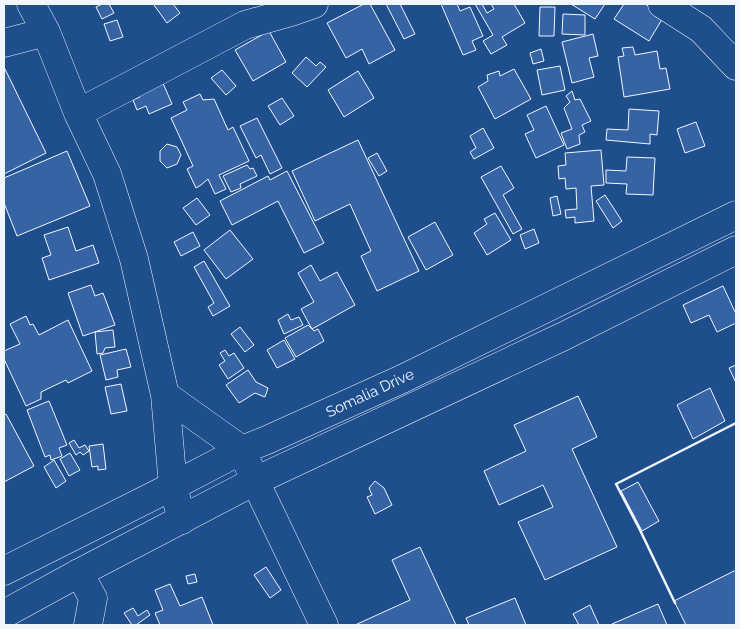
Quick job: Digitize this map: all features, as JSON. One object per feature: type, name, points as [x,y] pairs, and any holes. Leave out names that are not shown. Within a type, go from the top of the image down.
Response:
[{"type":"main road","points":[[31,4],[46,32],[78,113],[107,174],[134,259],[165,395],[173,486],[182,520]]},
{"type":"main road","points":[[78,113],[245,24],[314,4]]},
{"type":"main road","points":[[662,4],[701,29],[736,66]]},
{"type":"main road","points":[[4,42],[46,32]]},
{"type":"main road","name":"Somalia Drive","points":[[4,571],[242,450],[402,378],[736,215]]},
{"type":"main road","name":"Somalia Drive","points":[[4,614],[256,481],[562,337],[736,250]]},
{"type":"main road","points":[[165,395],[242,450],[324,625]]},
{"type":"main road","points":[[79,573],[92,598],[88,625]]},
{"type":"building","points":[[102,4],[109,4],[114,13],[102,19],[96,7]]},
{"type":"building","points":[[173,4],[180,13],[167,23],[154,5]]},
{"type":"building","points":[[364,4],[370,4],[395,50],[369,64],[362,49],[346,58],[327,23]]},
{"type":"building","points":[[386,4],[400,4],[415,34],[404,39]]},
{"type":"building","points":[[441,4],[457,4],[460,11],[470,7],[483,36],[472,41],[476,50],[463,55]]},
{"type":"building","points":[[475,4],[482,4],[487,13],[494,9],[491,4],[514,4],[525,23],[502,37],[507,45],[491,54],[483,41],[493,35]]},
{"type":"building","points":[[571,4],[605,4],[595,19]]},
{"type":"building","points":[[624,4],[645,4],[664,16],[649,41],[614,19]]},
{"type":"building","points":[[540,7],[555,7],[554,36],[539,36]]},
{"type":"building","points":[[563,14],[585,15],[585,35],[562,34]]},
{"type":"building","points":[[117,20],[123,37],[110,41],[104,24]]},
{"type":"building","points":[[269,31],[286,62],[253,81],[235,50]]},
{"type":"building","points":[[593,34],[598,56],[589,58],[594,77],[572,83],[562,42]]},
{"type":"building","points":[[633,47],[635,55],[657,51],[660,69],[666,68],[670,89],[624,97],[618,57],[624,56],[622,48]]},
{"type":"building","points":[[541,49],[544,61],[533,64],[530,53]]},
{"type":"building","points":[[306,57],[316,66],[320,62],[326,67],[307,87],[292,73]]},
{"type":"building","points":[[560,66],[565,90],[542,95],[537,70]]},
{"type":"building","points":[[4,67],[46,153],[4,174]]},
{"type":"building","points":[[514,69],[531,99],[495,119],[478,87],[488,81],[487,75],[499,71],[500,76]]},
{"type":"building","points":[[222,70],[236,86],[226,95],[211,78]]},
{"type":"building","points":[[358,71],[374,98],[344,117],[328,90]]},
{"type":"building","points":[[162,81],[172,104],[149,114],[146,106],[137,110],[133,100],[140,97],[138,92]]},
{"type":"building","points":[[572,91],[575,100],[580,99],[591,121],[582,125],[585,132],[579,135],[580,144],[567,149],[561,133],[572,129],[564,108],[570,102],[566,96]]},
{"type":"building","points":[[200,94],[203,100],[214,99],[228,130],[233,127],[249,161],[219,175],[226,189],[215,194],[208,179],[196,188],[187,169],[193,166],[171,118],[187,110],[183,102]]},
{"type":"building","points":[[282,98],[294,116],[280,125],[268,106]]},
{"type":"building","points":[[546,106],[564,145],[536,158],[525,134],[534,130],[527,115]]},
{"type":"building","points":[[629,109],[659,111],[657,135],[650,134],[650,144],[606,140],[607,129],[628,130]]},
{"type":"building","points":[[257,118],[282,168],[270,174],[261,155],[256,158],[240,126]]},
{"type":"building","points":[[696,122],[705,146],[685,153],[677,129]]},
{"type":"building","points":[[483,128],[494,148],[474,159],[470,152],[476,148],[470,136]]},
{"type":"building","points":[[358,140],[419,271],[377,291],[361,256],[371,251],[350,204],[315,221],[292,171]]},
{"type":"building","points":[[167,144],[177,147],[181,155],[177,164],[167,168],[160,161],[160,151]]},
{"type":"building","points":[[601,150],[604,185],[591,186],[594,221],[575,223],[575,217],[566,218],[565,210],[577,209],[576,188],[566,189],[565,178],[559,179],[558,166],[566,165],[565,153]]},
{"type":"building","points":[[67,151],[90,206],[17,236],[4,203],[4,178]]},
{"type":"building","points":[[377,153],[387,171],[379,176],[368,158]]},
{"type":"building","points":[[627,157],[655,158],[653,195],[626,194],[627,184],[606,183],[606,170],[626,171]]},
{"type":"building","points":[[247,165],[250,169],[253,168],[257,176],[240,184],[241,188],[231,192],[223,176]]},
{"type":"building","points":[[501,166],[514,188],[503,195],[522,229],[513,234],[481,177]]},
{"type":"building","points":[[287,171],[324,243],[304,253],[278,201],[232,225],[220,201],[268,176],[270,180]]},
{"type":"building","points":[[605,195],[622,221],[613,228],[596,201]]},
{"type":"building","points":[[557,196],[561,214],[553,216],[550,198]]},
{"type":"building","points":[[197,198],[210,215],[196,225],[183,208]]},
{"type":"building","points":[[495,213],[511,240],[487,255],[474,233],[487,224],[484,219]]},
{"type":"building","points":[[435,222],[453,255],[426,270],[408,237]]},
{"type":"building","points":[[68,227],[76,251],[93,245],[99,263],[49,280],[42,258],[51,255],[44,235]]},
{"type":"building","points":[[534,229],[539,243],[525,249],[520,235]]},
{"type":"building","points":[[230,230],[253,259],[226,279],[204,250]]},
{"type":"building","points":[[193,232],[200,246],[181,256],[174,242]]},
{"type":"building","points":[[204,261],[230,306],[213,316],[208,307],[214,303],[194,267]]},
{"type":"building","points":[[311,265],[320,281],[337,272],[355,305],[312,329],[301,309],[314,302],[298,273]]},
{"type":"building","points":[[91,285],[95,296],[103,293],[115,325],[83,336],[68,293]]},
{"type":"building","points":[[723,286],[736,314],[736,323],[717,332],[709,315],[691,323],[683,305]]},
{"type":"building","points":[[288,314],[291,320],[299,317],[303,325],[284,334],[278,320]]},
{"type":"building","points":[[26,316],[30,325],[33,324],[39,335],[68,320],[92,371],[68,383],[66,380],[41,392],[41,399],[26,406],[4,359],[4,351],[20,344],[10,324]]},
{"type":"building","points":[[308,325],[314,331],[318,329],[324,341],[296,357],[285,338]]},
{"type":"building","points":[[240,327],[254,345],[245,352],[231,334]]},
{"type":"building","points":[[113,330],[115,347],[105,348],[103,353],[97,354],[95,332]]},
{"type":"building","points":[[284,340],[295,359],[277,368],[267,350]]},
{"type":"building","points":[[126,349],[131,367],[117,370],[118,377],[106,380],[100,355]]},
{"type":"building","points":[[225,350],[229,356],[234,353],[244,368],[228,379],[219,365],[225,361],[220,353]]},
{"type":"building","points":[[736,365],[736,383],[729,368]]},
{"type":"building","points":[[248,370],[256,382],[268,388],[265,397],[255,393],[239,403],[226,385]]},
{"type":"building","points":[[121,384],[127,411],[111,414],[105,387]]},
{"type":"building","points":[[710,388],[725,421],[693,439],[677,405]]},
{"type":"building","points":[[578,396],[597,437],[572,449],[617,547],[545,580],[518,522],[553,507],[543,485],[499,505],[484,471],[526,451],[514,425]]},
{"type":"building","points":[[49,401],[67,445],[59,448],[62,456],[51,460],[50,455],[45,457],[27,410]]},
{"type":"building","points":[[6,414],[34,466],[4,482],[4,415]]},
{"type":"building","points":[[74,440],[79,448],[85,445],[89,451],[83,455],[80,452],[76,455],[69,443]]},
{"type":"building","points":[[103,444],[106,469],[98,470],[98,466],[92,467],[89,446]]},
{"type":"building","points":[[70,453],[80,470],[69,476],[60,459]]},
{"type":"building","points":[[54,460],[66,481],[56,488],[44,467]]},
{"type":"building","points":[[375,481],[384,488],[392,505],[375,514],[367,497],[372,495],[369,488]]},
{"type":"building","points":[[638,482],[659,521],[642,531],[621,491]]},
{"type":"building","points":[[420,547],[456,625],[355,625],[410,600],[392,560]]},
{"type":"building","points":[[266,567],[281,590],[270,598],[254,575]]},
{"type":"building","points":[[736,570],[736,625],[686,625],[674,601]]},
{"type":"building","points":[[195,574],[197,582],[188,584],[186,576]]},
{"type":"building","points":[[170,584],[180,606],[202,597],[213,625],[160,625],[155,613],[163,610],[155,590]]},
{"type":"building","points":[[515,598],[526,625],[469,625],[466,618]]},
{"type":"building","points":[[658,604],[667,625],[612,624]]},
{"type":"building","points":[[590,605],[599,625],[579,625],[573,614]]},
{"type":"building","points":[[133,608],[138,616],[147,610],[150,615],[136,625],[132,625],[124,613]]},
{"type":"wall","points":[[675,603],[616,484],[736,423]]}]
